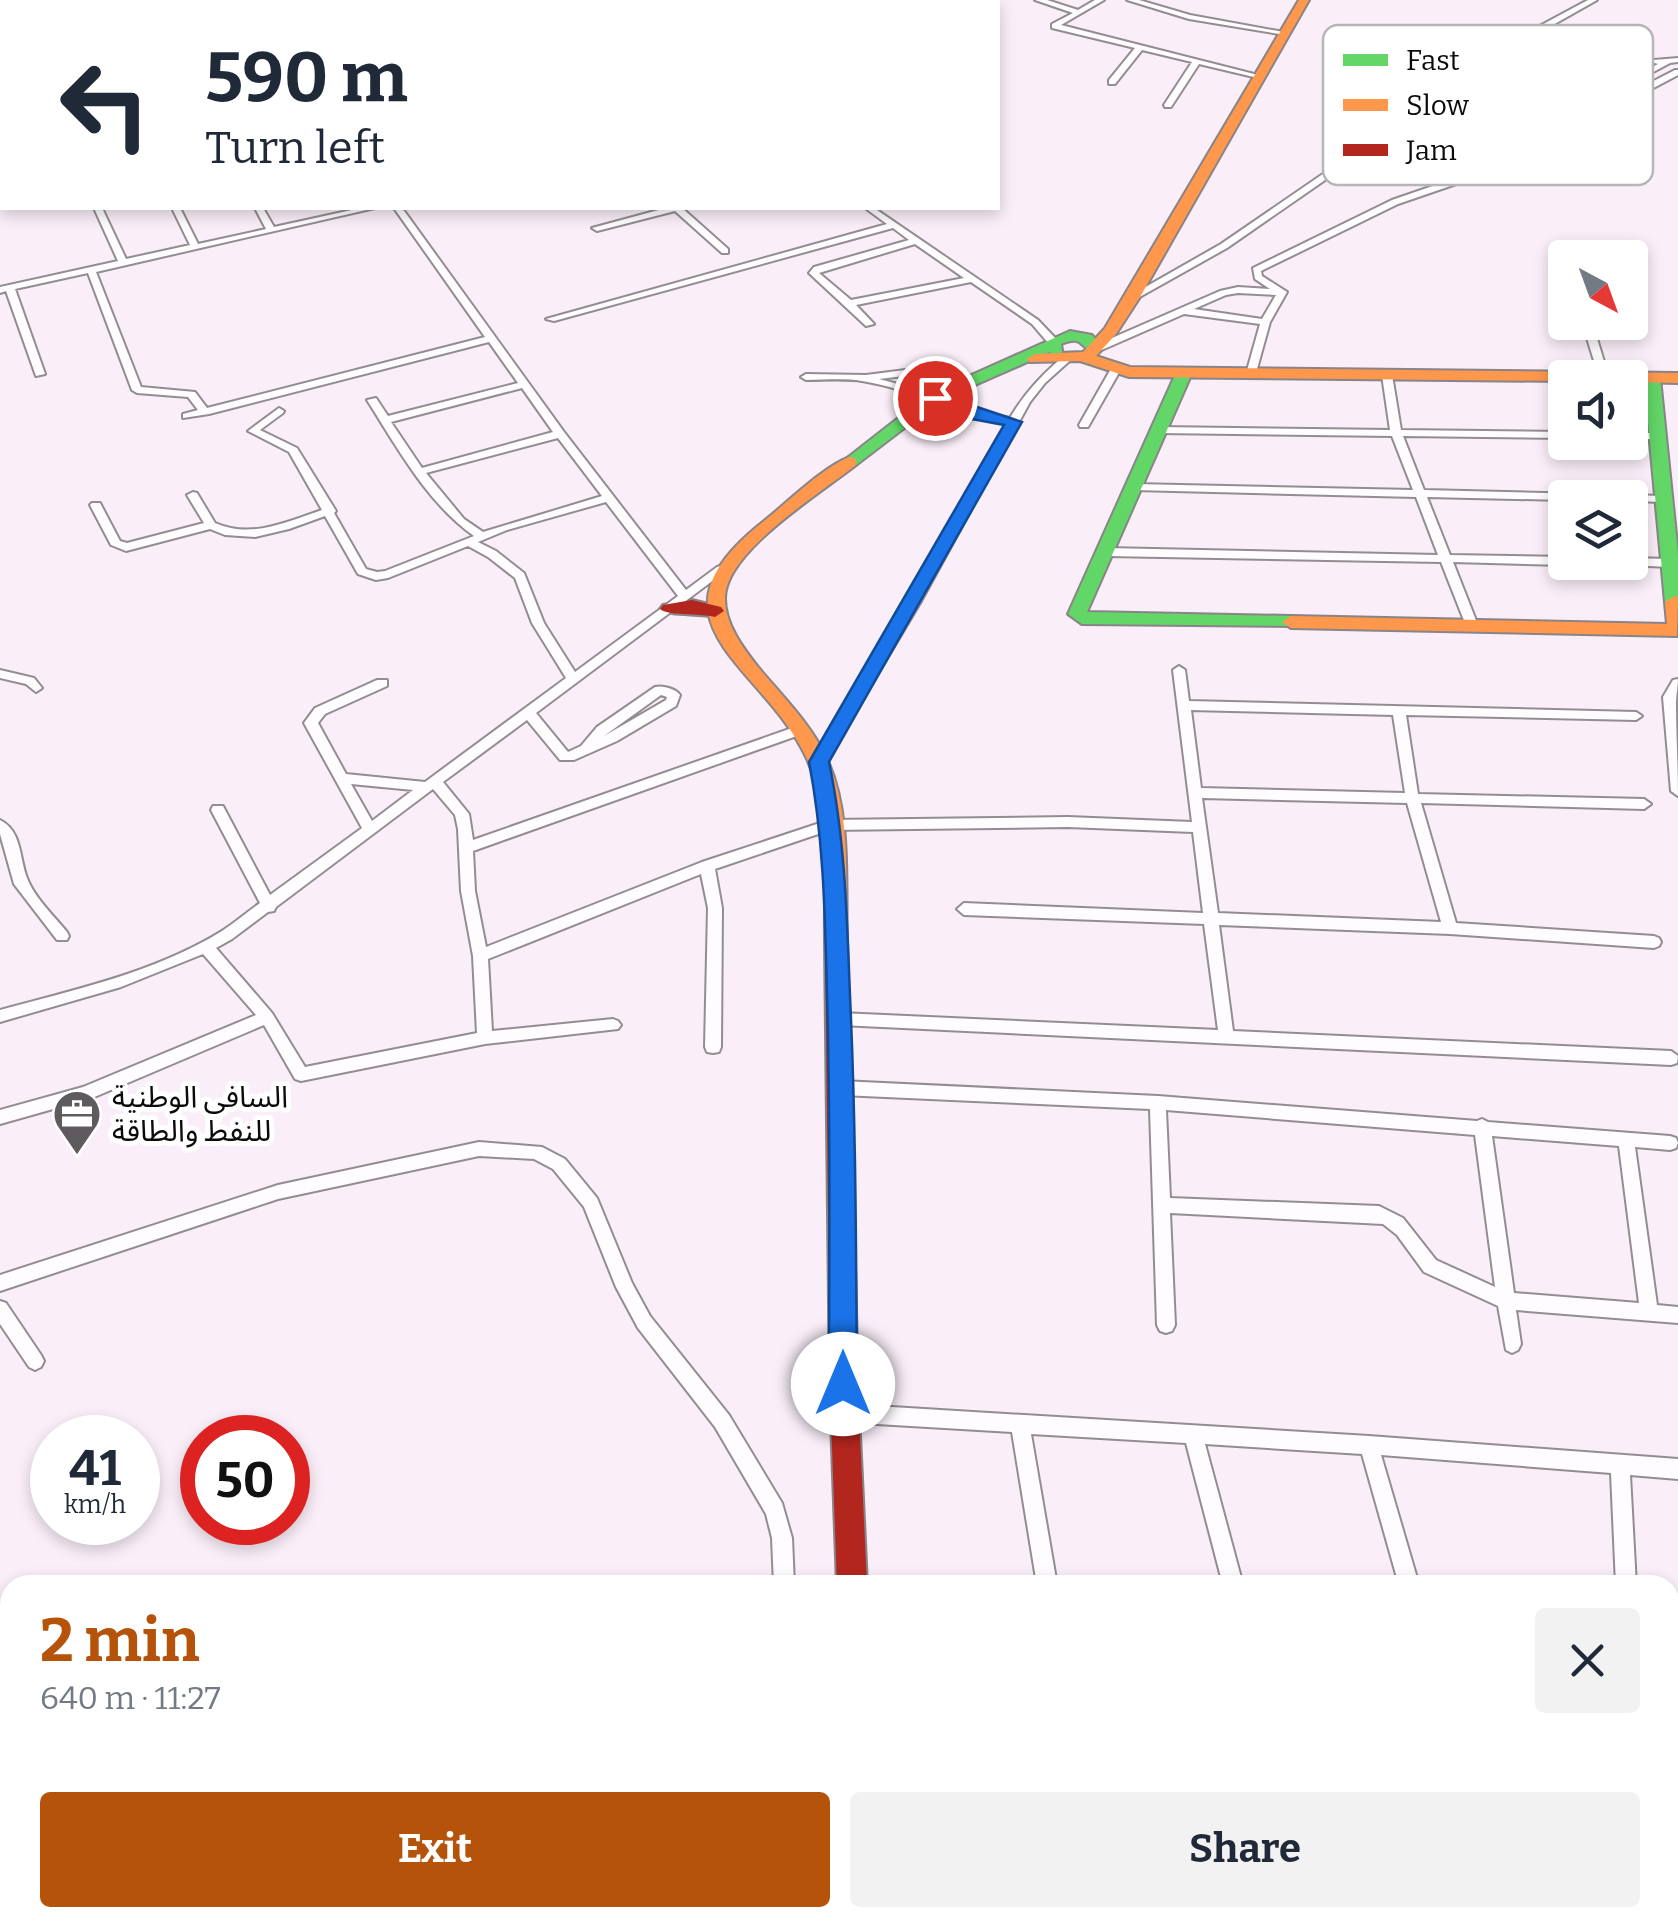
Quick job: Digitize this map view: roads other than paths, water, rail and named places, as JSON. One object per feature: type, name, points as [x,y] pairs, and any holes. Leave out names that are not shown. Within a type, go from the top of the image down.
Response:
[{"type":"main road","points":[[852,1575],[844,1413],[840,1019],[830,825],[819,762],[800,730],[729,643],[715,611],[714,591],[721,570],[734,552],[935,398],[966,380],[1073,347],[1118,320],[1303,0]]},
{"type":"main road","points":[[1073,347],[1116,369],[1184,374],[1548,376]]},
{"type":"main road","points":[[1184,374],[1079,608],[1077,614],[1082,618],[1677,630],[1652,378]]},
{"type":"main road","points":[[1648,378],[1678,378]]},
{"type":"main road","points":[[677,603],[715,611]]},
{"type":"street","points":[[1039,0],[1078,12]]},
{"type":"street","points":[[1100,0],[1056,26],[1258,76]]},
{"type":"street","points":[[1131,0],[1189,16],[1285,33]]},
{"type":"street","points":[[1548,25],[1593,0]]},
{"type":"street","points":[[1112,82],[1139,48]]},
{"type":"street","points":[[1653,59],[1666,62]]},
{"type":"street","points":[[1653,69],[1678,60]]},
{"type":"street","points":[[1168,105],[1196,62]]},
{"type":"street","points":[[1653,86],[1678,72]]},
{"type":"street","points":[[1133,297],[1224,246],[1323,179]]},
{"type":"street","points":[[1282,292],[1258,277],[1256,270],[1395,202],[1444,185]]},
{"type":"street","points":[[99,210],[123,263]]},
{"type":"street","points":[[177,210],[195,247]]},
{"type":"street","points":[[259,210],[271,230]]},
{"type":"street","points":[[40,374],[5,289],[271,230],[343,210]]},
{"type":"street","points":[[399,210],[607,498],[677,603]]},
{"type":"street","points":[[597,228],[668,210]]},
{"type":"street","points":[[678,210],[725,251]]},
{"type":"street","points":[[872,210],[1073,347]]},
{"type":"street","points":[[551,318],[895,225]]},
{"type":"street","points":[[868,324],[815,270],[918,240]]},
{"type":"street","points":[[91,270],[137,390],[190,394],[205,412]]},
{"type":"street","points":[[849,303],[972,279]]},
{"type":"street","points":[[819,762],[1035,386],[1073,347],[1238,290],[1282,292]]},
{"type":"street","points":[[1252,374],[1264,322],[1282,292]]},
{"type":"street","points":[[1186,311],[1264,322]]},
{"type":"street","points":[[1035,322],[1073,347]]},
{"type":"street","points":[[187,416],[490,338]]},
{"type":"street","points":[[1084,425],[1116,369]]},
{"type":"street","points":[[806,377],[866,378],[921,371],[966,380]]},
{"type":"street","points":[[1387,375],[1396,432],[1471,623]]},
{"type":"street","points":[[866,378],[935,398],[977,416],[1014,422]]},
{"type":"street","points":[[385,420],[525,384]]},
{"type":"street","points":[[372,400],[420,472],[460,522],[482,536]]},
{"type":"street","points":[[279,412],[254,431],[294,450],[362,571],[368,574],[388,574],[482,536],[607,498]]},
{"type":"street","points":[[1158,430],[1548,435]]},
{"type":"street","points":[[420,472],[560,434]]},
{"type":"street","points":[[1648,436],[1658,436]]},
{"type":"street","points":[[1134,487],[1548,495]]},
{"type":"street","points":[[193,495],[211,525],[228,534],[251,535],[330,511]]},
{"type":"street","points":[[1648,499],[1664,499]]},
{"type":"street","points":[[96,504],[120,547],[211,525]]},
{"type":"street","points":[[468,542],[492,554],[520,576],[538,624],[572,679]]},
{"type":"street","points":[[1106,552],[1548,560]]},
{"type":"street","points":[[1648,562],[1670,562]]},
{"type":"street","points":[[0,1016],[133,976],[206,947],[269,906],[721,570]]},
{"type":"street","points":[[1179,670],[1226,1036]]},
{"type":"street","points":[[0,674],[30,681],[36,688]]},
{"type":"street","points":[[370,830],[312,719],[382,683]]},
{"type":"street","points":[[1678,683],[1669,697],[1678,791]]},
{"type":"street","points":[[528,713],[562,756],[586,749],[671,703],[674,695],[660,690],[602,730],[586,749]]},
{"type":"street","points":[[1182,705],[1636,716]]},
{"type":"street","points":[[1399,710],[1412,796],[1450,928]]},
{"type":"street","points":[[465,848],[800,730]]},
{"type":"street","points":[[342,778],[430,784],[462,814],[468,891],[480,956],[485,1038]]},
{"type":"street","points":[[1194,793],[1644,804]]},
{"type":"street","points":[[218,810],[269,906]]},
{"type":"street","points":[[480,956],[707,866],[830,825],[1068,822],[1198,826]]},
{"type":"street","points":[[0,825],[8,833],[21,884],[62,936]]},
{"type":"street","points":[[707,866],[715,908],[713,1048]]},
{"type":"street","points":[[964,909],[1450,928],[1654,942]]},
{"type":"street","points":[[206,947],[267,1017],[296,1068],[308,1074],[485,1038],[613,1025]]},
{"type":"street","points":[[0,1117],[86,1092],[267,1017]]},
{"type":"street","points":[[840,1019],[1671,1058]]},
{"type":"street","points":[[841,1088],[1158,1104],[1670,1142]]},
{"type":"street","points":[[1158,1104],[1166,1325]]},
{"type":"street","points":[[1482,1126],[1512,1344]]},
{"type":"street","points":[[1626,1139],[1648,1312]]},
{"type":"street","points":[[0,1283],[278,1192],[480,1149],[536,1152],[559,1164],[591,1203],[625,1287],[644,1322],[722,1421],[775,1510],[782,1538],[784,1575]]},
{"type":"street","points":[[1162,1205],[1379,1214],[1406,1230],[1421,1258],[1430,1266],[1506,1301],[1678,1314]]},
{"type":"street","points":[[0,1309],[36,1361]]},
{"type":"street","points":[[844,1413],[1678,1470]]},
{"type":"street","points":[[1020,1423],[1045,1575]]},
{"type":"street","points":[[1192,1434],[1230,1575]]},
{"type":"street","points":[[1369,1446],[1406,1575]]},
{"type":"street","points":[[1620,1465],[1626,1575]]},
{"type":"place","name":"السافي الوطنية للنفط والطاقة","points":[[77,1156]]}]
